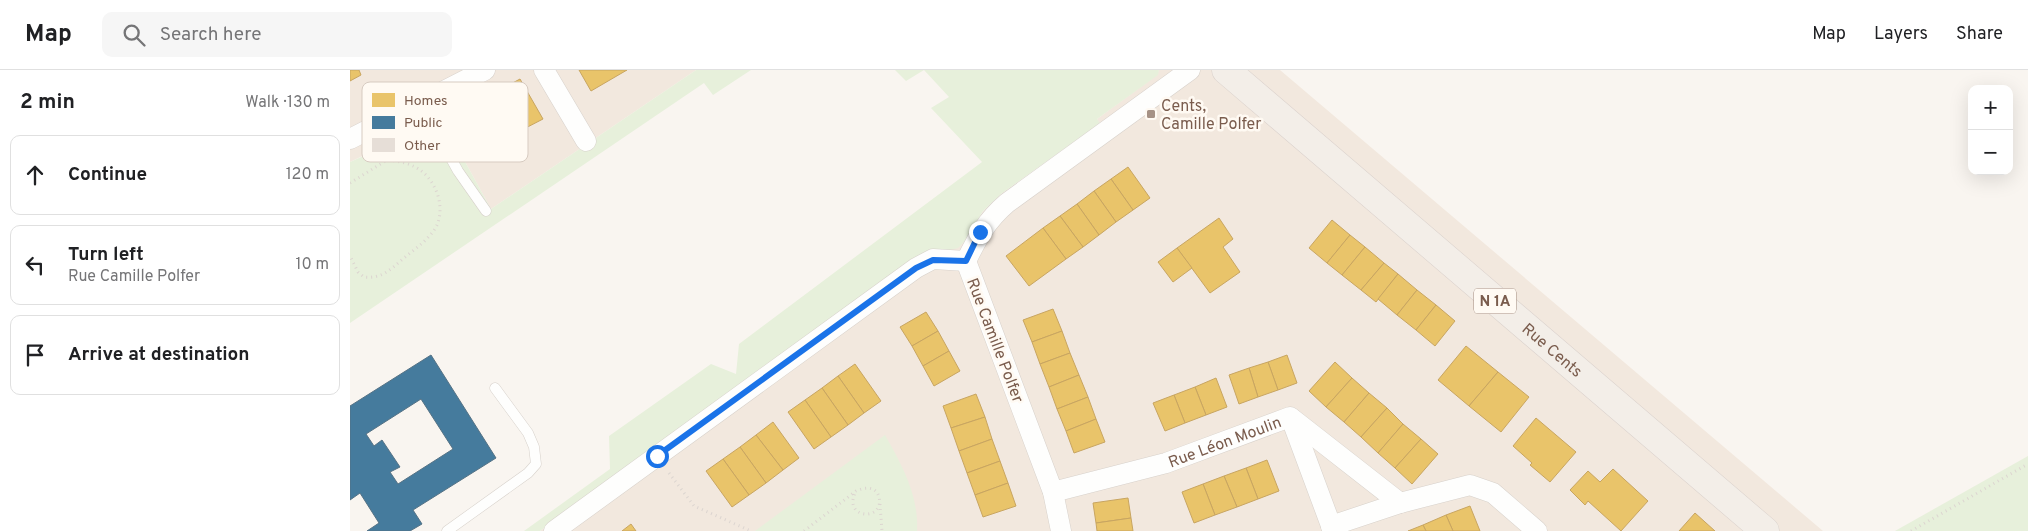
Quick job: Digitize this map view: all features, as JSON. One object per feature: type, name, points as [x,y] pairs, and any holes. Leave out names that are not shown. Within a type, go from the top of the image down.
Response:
[{"type":"main road","name":"Rue Cents","points":[[1226,70],[1765,531]]},
{"type":"street","points":[[462,82],[485,70]]},
{"type":"street","points":[[544,70],[586,141]]},
{"type":"street","name":"Rue Camille Polfer","points":[[1061,531],[1053,492],[966,261],[985,225],[1007,203],[1190,70]]},
{"type":"street","points":[[350,139],[362,133]]},
{"type":"street","points":[[554,531],[916,268],[933,260],[966,261]]},
{"type":"street","points":[[1290,417],[1332,528],[1400,503],[1470,486],[1493,493],[1537,531]]},
{"type":"street","name":"Rue Léon Moulin","points":[[1053,492],[1166,463],[1290,417],[1400,503]]},
{"type":"lane","points":[[453,162],[486,211]]},
{"type":"lane","points":[[447,531],[528,473],[536,464],[534,447],[528,433],[495,388]]},
{"type":"path","points":[[350,183],[384,162]]},
{"type":"path","points":[[350,256],[358,272],[364,277],[372,278],[384,274],[429,237],[437,224],[440,211],[439,197],[434,184],[414,166],[396,162]]},
{"type":"path","points":[[657,456],[694,506],[751,531]]},
{"type":"path","points":[[1910,531],[2028,464]]},
{"type":"path","points":[[804,531],[856,491],[864,487],[872,488],[878,494],[882,531]]},
{"type":"path","points":[[856,491],[853,505],[857,512],[864,515],[871,514],[877,510],[880,503]]},
{"type":"shaded area","points":[[350,70],[696,70],[491,209],[465,162],[528,162],[528,82],[362,82],[362,156],[350,162]]},
{"type":"shaded area","points":[[1159,70],[1280,70],[1823,531],[540,531],[913,259],[965,241],[983,211],[1001,194],[1100,124],[1097,119],[1157,75]]},
{"type":"green space","points":[[696,70],[751,70],[713,95],[704,83],[350,323],[350,162],[362,157],[362,162],[465,162],[491,209]]},
{"type":"green space","points":[[895,70],[924,70],[906,81]]},
{"type":"green space","points":[[924,70],[1159,70],[1158,75],[1097,119],[1100,123],[1001,194],[983,211],[965,241],[958,248],[913,259],[540,531],[524,531],[610,469],[609,436],[711,364],[736,374],[739,344],[982,162],[931,108],[949,97]]},
{"type":"green space","points":[[885,435],[903,469],[912,493],[917,518],[917,531],[755,531]]},
{"type":"green space","points":[[2028,456],[2028,531],[1895,531]]},
{"type":"building: Homes","points":[[350,70],[359,70],[361,75],[350,81]]},
{"type":"building: Homes","points":[[579,70],[627,70],[591,91]]},
{"type":"building: Homes","points":[[528,93],[543,119],[528,127]]},
{"type":"building: Homes","points":[[1128,167],[1150,198],[1133,210],[1111,179]]},
{"type":"building: Homes","points":[[1111,179],[1133,210],[1116,222],[1094,191]]},
{"type":"building: Homes","points":[[1094,191],[1116,222],[1099,235],[1077,204]]},
{"type":"building: Homes","points":[[1077,204],[1099,235],[1083,247],[1060,216]]},
{"type":"building: Homes","points":[[1060,216],[1083,247],[1066,259],[1043,228]]},
{"type":"building: Homes","points":[[1219,218],[1233,239],[1223,247],[1240,272],[1210,293],[1177,248]]},
{"type":"building: Homes","points":[[1332,220],[1350,235],[1327,263],[1309,248]]},
{"type":"building: Homes","points":[[1043,228],[1066,259],[1029,286],[1006,256]]},
{"type":"building: Homes","points":[[1350,235],[1365,247],[1342,275],[1327,263]]},
{"type":"building: Homes","points":[[1365,247],[1384,263],[1361,290],[1342,275]]},
{"type":"building: Homes","points":[[1177,248],[1192,268],[1173,282],[1158,262]]},
{"type":"building: Homes","points":[[1384,263],[1398,274],[1376,302],[1361,290]]},
{"type":"building: Homes","points":[[1398,274],[1417,290],[1397,315],[1378,299]]},
{"type":"building: Homes","points":[[1417,290],[1436,305],[1416,330],[1397,315]]},
{"type":"building: Homes","points":[[1436,305],[1455,321],[1435,346],[1416,330]]},
{"type":"building: Homes","points":[[1053,309],[1062,331],[1032,342],[1023,320]]},
{"type":"building: Homes","points":[[926,312],[938,331],[912,346],[900,327]]},
{"type":"building: Homes","points":[[938,331],[949,351],[923,366],[912,346]]},
{"type":"building: Homes","points":[[1062,331],[1070,353],[1040,364],[1032,342]]},
{"type":"building: Homes","points":[[1466,346],[1498,372],[1469,406],[1438,380]]},
{"type":"building: Homes","points":[[949,351],[960,371],[934,386],[923,366]]},
{"type":"building: Homes","points":[[1070,353],[1079,375],[1049,387],[1040,364]]},
{"type":"building: Homes","points":[[1287,355],[1297,383],[1278,390],[1268,362]]},
{"type":"building: Homes","points":[[1268,362],[1278,390],[1258,397],[1249,368]]},
{"type":"building: Homes","points":[[1335,362],[1352,378],[1326,407],[1309,391]]},
{"type":"building: Homes","points":[[855,364],[881,401],[864,413],[838,376]]},
{"type":"building: Homes","points":[[1249,368],[1258,397],[1239,404],[1229,375]]},
{"type":"building: Homes","points":[[1498,372],[1529,397],[1501,432],[1469,406]]},
{"type":"building: Homes","points":[[1079,375],[1088,397],[1057,409],[1049,387]]},
{"type":"building: Homes","points":[[838,376],[864,413],[848,425],[822,388]]},
{"type":"building: Homes","points":[[1216,378],[1227,407],[1206,415],[1195,387]]},
{"type":"building: Homes","points":[[1352,378],[1369,393],[1344,422],[1326,407]]},
{"type":"building: Homes","points":[[1195,387],[1206,415],[1185,423],[1174,395]]},
{"type":"building: Homes","points":[[822,388],[848,425],[831,437],[805,400]]},
{"type":"building: Homes","points":[[1369,393],[1387,408],[1361,437],[1344,422]]},
{"type":"building: Homes","points":[[976,394],[985,417],[951,428],[943,406]]},
{"type":"building: Homes","points":[[1174,395],[1185,423],[1165,431],[1153,403]]},
{"type":"building: Homes","points":[[1088,397],[1096,419],[1066,431],[1057,409]]},
{"type":"building: Homes","points":[[805,400],[831,437],[814,449],[788,412]]},
{"type":"building: Homes","points":[[1387,408],[1403,424],[1378,453],[1361,437]]},
{"type":"building: Homes","points":[[985,417],[992,439],[959,451],[951,428]]},
{"type":"building: Homes","points":[[1536,418],[1576,452],[1550,482],[1530,465],[1532,463],[1513,446]]},
{"type":"building: Homes","points":[[1096,419],[1105,442],[1074,453],[1066,431]]},
{"type":"building: Homes","points":[[773,422],[799,458],[783,470],[756,435]]},
{"type":"building: Homes","points":[[1403,424],[1421,439],[1395,468],[1378,453]]},
{"type":"building: Homes","points":[[756,435],[783,470],[766,483],[740,447]]},
{"type":"building: Homes","points":[[992,439],[1000,461],[967,473],[959,451]]},
{"type":"building: Homes","points":[[1421,439],[1438,454],[1412,484],[1395,468]]},
{"type":"building: Homes","points":[[740,447],[766,483],[749,495],[723,459]]},
{"type":"building: Homes","points":[[723,459],[749,495],[732,507],[706,471]]},
{"type":"building: Homes","points":[[1267,460],[1279,491],[1258,499],[1246,468]]},
{"type":"building: Homes","points":[[1000,461],[1008,483],[975,495],[967,473]]},
{"type":"building: Homes","points":[[1246,468],[1258,499],[1237,507],[1224,476]]},
{"type":"building: Homes","points":[[1613,469],[1648,501],[1621,531],[1588,501],[1585,505],[1570,490],[1588,471],[1600,482]]},
{"type":"building: Homes","points":[[1224,476],[1237,507],[1215,515],[1203,484]]},
{"type":"building: Homes","points":[[1008,483],[1016,506],[983,517],[975,495]]},
{"type":"building: Homes","points":[[1203,484],[1215,515],[1194,523],[1182,492]]},
{"type":"building: Homes","points":[[1128,498],[1131,518],[1096,523],[1093,503]]},
{"type":"building: Homes","points":[[1470,506],[1480,531],[1453,531],[1446,515]]},
{"type":"building: Homes","points":[[1695,513],[1715,531],[1679,531]]},
{"type":"building: Homes","points":[[1446,515],[1453,531],[1426,531],[1423,525]]},
{"type":"building: Homes","points":[[1131,518],[1133,531],[1097,531],[1096,523]]},
{"type":"building: Homes","points":[[631,524],[636,531],[622,531]]},
{"type":"building: Homes","points":[[1423,525],[1426,531],[1408,531]]},
{"type":"building: Public","points":[[431,355],[496,458],[413,510],[422,524],[410,531],[367,531],[379,523],[360,493],[350,500],[350,406]],"holes":[[[421,399],[453,449],[398,484],[390,472],[400,467],[382,440],[374,446],[366,434]]]},
{"type":"place","name":"Cents, Camille Polfer","points":[[1151,114]]},
{"type":"route","points":[[657,456],[916,268],[933,260],[966,261],[980,232]]}]
